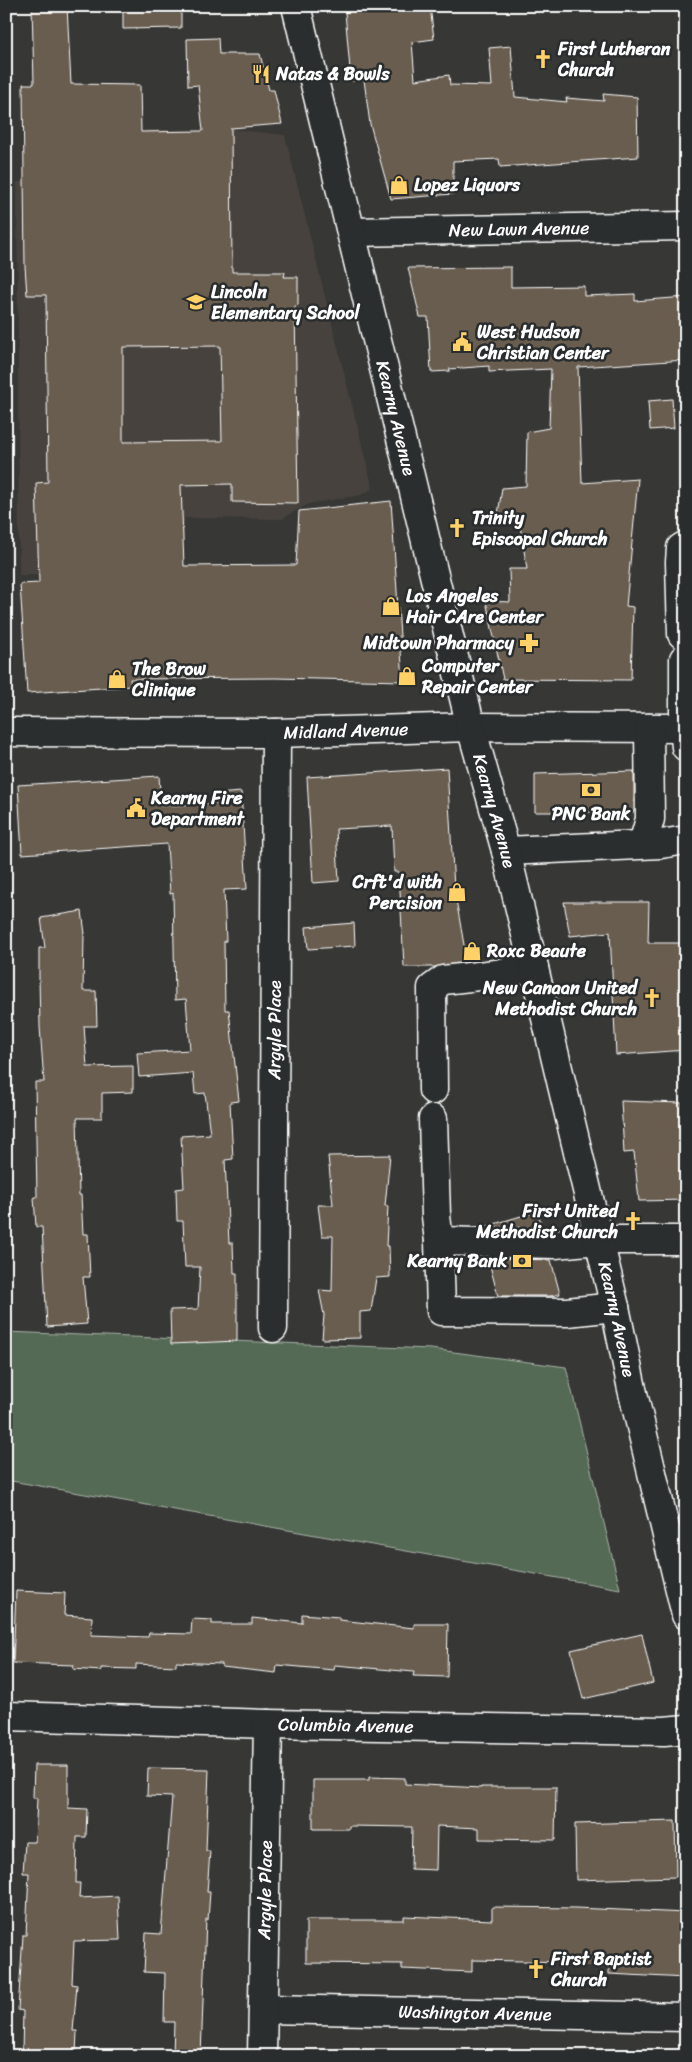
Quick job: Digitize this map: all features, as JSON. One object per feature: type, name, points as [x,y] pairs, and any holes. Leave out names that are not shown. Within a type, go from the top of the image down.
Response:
[{"type":"street","name":"Kearny Avenue","points":[[296,6],[471,727],[506,851],[686,1616]]},
{"type":"street","name":"New Lawn Avenue","points":[[351,232],[686,226]]},
{"type":"street","points":[[685,734],[680,562],[682,548],[686,545]]},
{"type":"street","name":"Midland Avenue","points":[[6,732],[276,733],[471,727],[649,728],[685,734]]},
{"type":"street","points":[[643,844],[650,819],[649,728]]},
{"type":"street","name":"Argyle Place","points":[[272,1328],[276,733]]},
{"type":"street","points":[[506,851],[686,840]]},
{"type":"street","points":[[432,1090],[432,988],[443,980],[496,974],[534,967]]},
{"type":"street","points":[[433,1119],[436,1216],[440,1242],[441,1311],[567,1312],[615,1308]]},
{"type":"street","points":[[440,1242],[555,1244],[599,1240],[686,1240]]},
{"type":"street","name":"Columbia Avenue","points":[[6,1716],[268,1724],[686,1729]]},
{"type":"street","name":"Argyle Place","points":[[262,2056],[268,1724]]},
{"type":"street","name":"Washington Avenue","points":[[264,2009],[686,2017]]},
{"type":"shaded area","points":[[232,129],[285,135],[373,489],[361,495],[309,504],[283,519],[185,518],[182,561],[100,575],[19,575],[17,182],[146,182],[144,130]]},
{"type":"green space","points":[[6,1332],[431,1349],[566,1367],[620,1589],[6,1480]]},
{"type":"building","points":[[32,6],[67,6],[71,84],[140,85],[141,132],[203,131],[198,85],[188,86],[187,39],[218,38],[219,54],[260,54],[269,90],[274,90],[282,124],[231,128],[232,272],[285,272],[284,277],[298,277],[298,305],[295,306],[298,503],[232,502],[232,484],[181,485],[184,566],[296,565],[299,511],[391,501],[403,681],[275,678],[130,679],[131,686],[27,693],[20,584],[39,583],[36,483],[48,482],[46,295],[27,295],[25,266],[23,84],[34,84]],"holes":[[[220,346],[222,441],[123,442],[123,347]]]},
{"type":"building","points":[[123,6],[181,6],[181,28],[123,29]]},
{"type":"building","points":[[387,6],[430,6],[434,39],[412,42],[415,80],[449,75],[450,85],[492,86],[489,48],[511,46],[515,97],[567,102],[566,98],[604,101],[603,94],[637,97],[638,157],[500,167],[499,159],[453,161],[453,194],[391,199],[370,124],[364,80],[351,81],[345,12]]},
{"type":"building","points":[[511,267],[511,287],[584,286],[584,296],[635,294],[635,301],[686,297],[686,360],[578,367],[582,483],[638,479],[626,606],[633,607],[631,680],[503,679],[486,601],[510,602],[509,569],[527,569],[520,526],[497,521],[502,488],[526,486],[527,432],[549,428],[551,369],[489,372],[489,366],[431,372],[428,317],[420,317],[408,268]]},
{"type":"building","points":[[672,399],[674,428],[650,430],[648,401]]},
{"type":"building","points":[[447,768],[454,888],[467,962],[435,967],[404,967],[399,872],[394,872],[392,826],[336,829],[339,881],[313,883],[307,777]]},
{"type":"building","points":[[634,771],[634,812],[535,812],[535,774]]},
{"type":"building","points":[[159,776],[161,806],[218,803],[217,794],[241,792],[247,889],[224,890],[226,941],[224,941],[225,1010],[229,1010],[239,1101],[230,1102],[233,1159],[225,1160],[229,1243],[233,1243],[234,1273],[237,1273],[237,1341],[171,1344],[170,1310],[198,1309],[200,1267],[185,1267],[183,1221],[177,1221],[176,1189],[184,1188],[181,1136],[210,1134],[205,1093],[195,1094],[193,1073],[139,1077],[137,1053],[190,1050],[186,999],[175,1000],[173,893],[170,894],[167,844],[22,854],[18,785]]},
{"type":"building","points":[[564,902],[649,902],[648,943],[686,943],[686,1050],[616,1055],[610,932],[570,936]]},
{"type":"building","points":[[82,911],[85,934],[83,991],[96,991],[97,1026],[84,1026],[87,1067],[133,1066],[133,1092],[102,1093],[102,1118],[77,1118],[79,1195],[81,1195],[83,1234],[88,1234],[90,1277],[83,1277],[87,1324],[47,1327],[42,1227],[36,1227],[34,1197],[37,1197],[35,1082],[44,1082],[40,1027],[39,948],[45,948],[41,918]]},
{"type":"building","points":[[354,923],[355,946],[308,949],[306,927]]},
{"type":"building","points":[[621,1101],[682,1103],[686,1200],[639,1201],[634,1152],[624,1153]]},
{"type":"building","points":[[390,1155],[385,1206],[388,1206],[386,1246],[389,1246],[390,1277],[376,1278],[371,1311],[360,1312],[360,1338],[322,1339],[324,1315],[319,1290],[332,1291],[333,1236],[322,1236],[318,1205],[333,1205],[328,1156]]},
{"type":"building","points":[[538,1211],[542,1228],[484,1227]]},
{"type":"building","points":[[488,1258],[551,1260],[560,1294],[551,1296],[498,1296]]},
{"type":"building","points":[[16,1591],[65,1593],[64,1615],[92,1617],[91,1635],[148,1637],[149,1633],[191,1634],[192,1619],[212,1620],[212,1624],[252,1624],[252,1618],[302,1623],[302,1614],[339,1617],[339,1620],[414,1628],[414,1624],[448,1624],[447,1677],[413,1676],[414,1672],[335,1665],[334,1670],[277,1665],[276,1673],[222,1667],[222,1664],[176,1662],[176,1666],[136,1664],[136,1669],[101,1668],[101,1671],[73,1669],[74,1665],[13,1663]]},
{"type":"building","points":[[642,1634],[653,1683],[583,1699],[571,1650]]},
{"type":"building","points":[[34,1765],[68,1765],[68,1808],[87,1809],[86,1837],[77,1837],[76,1883],[80,1883],[79,1898],[118,1896],[120,1940],[74,1941],[72,1984],[77,1985],[73,2031],[77,2031],[76,2055],[22,2053],[23,2011],[18,2010],[23,1935],[26,1935],[29,1873],[23,1873],[25,1842],[35,1842],[37,1798],[33,1798]]},
{"type":"building","points":[[148,1768],[209,1769],[206,1851],[210,1851],[207,1892],[210,1892],[208,1920],[206,1919],[201,2056],[173,2056],[174,2022],[164,2022],[165,1973],[144,1972],[146,1933],[161,1934],[172,1797],[147,1796]]},
{"type":"building","points":[[369,1777],[405,1778],[405,1784],[481,1788],[556,1787],[555,1840],[479,1839],[479,1828],[437,1826],[436,1870],[411,1869],[412,1827],[349,1826],[349,1829],[313,1829],[313,1780],[369,1780]]},
{"type":"building","points":[[675,1821],[676,1877],[576,1880],[575,1824]]},
{"type":"building","points":[[492,1907],[576,1908],[686,1913],[686,1978],[609,1974],[609,1967],[570,1966],[570,1962],[472,1960],[472,1972],[402,1969],[402,1964],[306,1963],[306,1920],[404,1920],[404,1916],[492,1920]]},
{"type":"place","name":"First Lutheran Church","points":[[543,59]]},
{"type":"place","name":"Natas & Bowls","points":[[261,74]]},
{"type":"place","name":"Lopez Liquors","points":[[399,185]]},
{"type":"place","name":"Lincoln Elementary School","points":[[196,302]]},
{"type":"place","name":"West Hudson Christian Center","points":[[462,342]]},
{"type":"place","name":"Trinity Episcopal Church","points":[[457,528]]},
{"type":"place","name":"Los Angeles Hair CAre Center","points":[[391,606]]},
{"type":"place","name":"Midtown Pharmacy","points":[[529,643]]},
{"type":"place","name":"Computer Repair Center","points":[[407,676]]},
{"type":"place","name":"The Brow Clinique","points":[[117,679]]},
{"type":"place","name":"PNC Bank","points":[[591,790]]},
{"type":"place","name":"Kearny Fire Department","points":[[136,808]]},
{"type":"place","name":"Crft'd with Percision","points":[[457,892]]},
{"type":"place","name":"Roxc Beaute","points":[[472,951]]},
{"type":"place","name":"New Canaan United Methodist Church","points":[[652,998]]},
{"type":"place","name":"First United Methodist Church","points":[[633,1221]]},
{"type":"place","name":"Kearny Bank","points":[[522,1261]]},
{"type":"place","name":"First Baptist Church","points":[[536,1969]]}]
